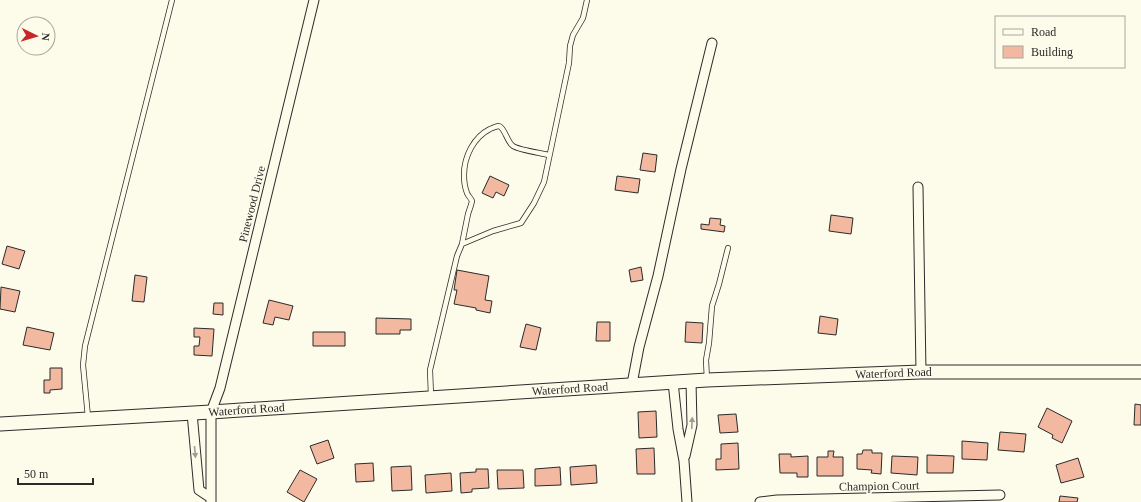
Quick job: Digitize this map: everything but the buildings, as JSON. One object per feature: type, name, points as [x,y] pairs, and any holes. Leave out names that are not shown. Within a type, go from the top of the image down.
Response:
[{"type":"main road","name":"Waterford Road","points":[[0,424],[707,380],[921,372],[1141,372]]},
{"type":"street","name":"Pinewood Drive","points":[[211,412],[220,388],[314,0]]},
{"type":"street","points":[[632,384],[639,347],[658,276],[680,169],[712,42]]},
{"type":"street","points":[[918,187],[921,372]]},
{"type":"street","points":[[684,461],[692,425],[690,381]]},
{"type":"street","points":[[673,382],[678,429],[684,461],[686,502]]},
{"type":"street","points":[[211,412],[211,500]]},
{"type":"street","points":[[192,413],[199,490],[211,500]]},
{"type":"street","name":"Champion Court","points":[[760,502],[777,500],[1000,495]]},
{"type":"lane","points":[[88,419],[83,364],[85,346],[172,0]]},
{"type":"lane","points":[[462,244],[492,231],[521,223],[534,203],[544,182],[568,69],[570,46],[573,35],[583,18],[587,0]]},
{"type":"lane","points":[[431,397],[430,370],[457,256],[462,244],[468,214],[472,205],[472,201],[467,194],[464,175],[468,154],[476,140],[484,132],[498,126],[503,129],[508,141],[514,147],[549,155]]},
{"type":"lane","points":[[707,380],[706,360],[710,343],[712,306],[728,248]]}]
